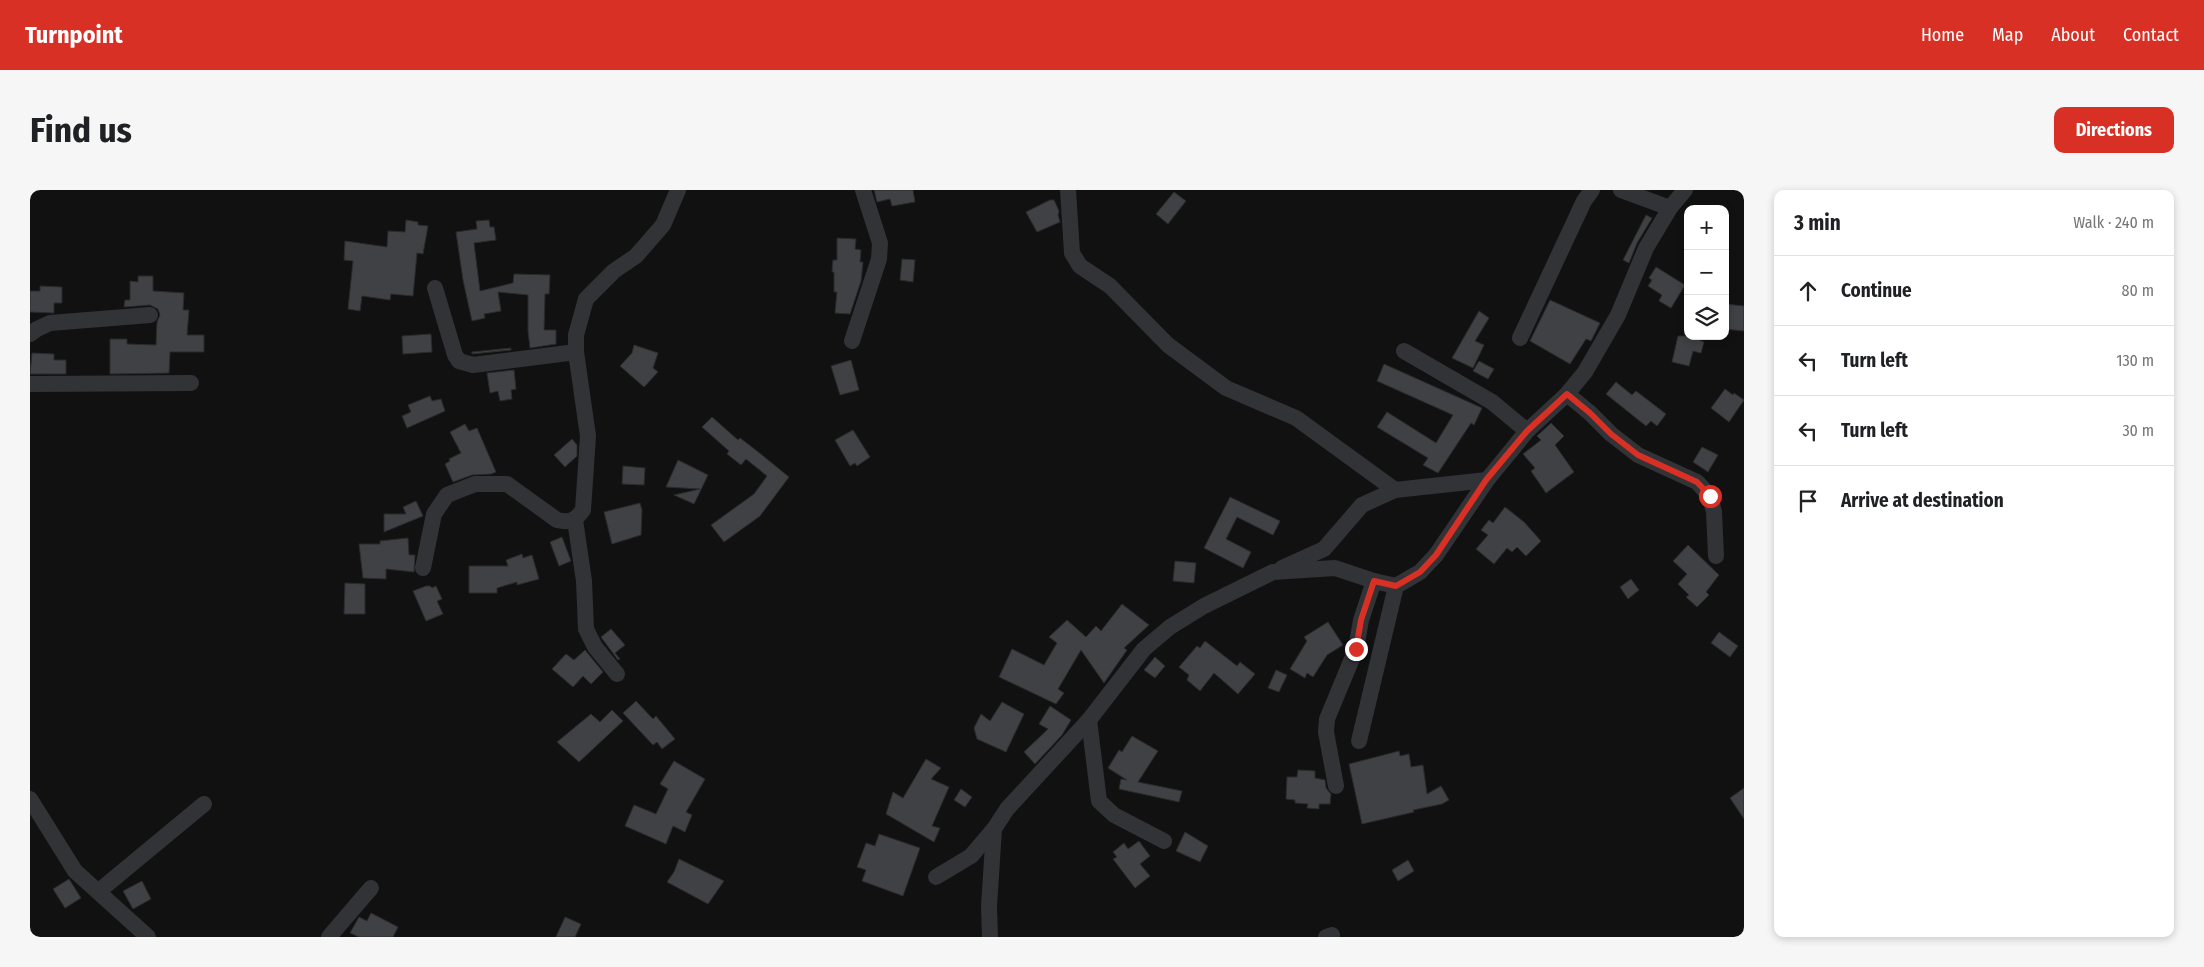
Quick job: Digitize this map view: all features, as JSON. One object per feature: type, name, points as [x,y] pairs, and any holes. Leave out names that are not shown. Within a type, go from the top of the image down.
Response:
[{"type":"street","points":[[423,568],[434,514],[447,495],[475,484],[506,484],[557,520],[567,522],[575,520],[583,510],[588,436],[576,352],[576,335],[586,299],[614,272],[636,256],[662,225],[678,190]]},
{"type":"street","points":[[852,341],[878,258],[880,243],[863,190]]},
{"type":"street","points":[[1068,190],[1072,253],[1080,266],[1110,286],[1168,345],[1226,388],[1296,418],[1395,490]]},
{"type":"street","points":[[1520,338],[1584,201],[1592,190]]},
{"type":"street","points":[[1621,190],[1670,208]]},
{"type":"street","points":[[1273,572],[1334,568],[1396,586],[1420,572],[1436,555],[1486,480],[1527,431],[1567,394],[1585,372],[1618,316],[1646,248],[1670,208],[1685,190]]},
{"type":"street","points":[[435,288],[455,355],[459,361],[473,365],[576,352]]},
{"type":"street","points":[[30,334],[50,323],[150,315]]},
{"type":"street","points":[[1404,351],[1492,402],[1527,431]]},
{"type":"street","points":[[30,384],[191,384]]},
{"type":"street","points":[[1567,394],[1611,434],[1638,455],[1697,482],[1710,496],[1714,512],[1716,556]]},
{"type":"street","points":[[936,877],[971,856],[994,829],[1007,809],[1090,720],[1144,649],[1170,628],[1204,606],[1324,549],[1362,505],[1395,490],[1486,480]]},
{"type":"street","points":[[575,520],[584,581],[586,628],[595,647],[616,674]]},
{"type":"street","points":[[1336,786],[1326,732],[1327,719],[1356,649],[1361,620],[1374,581]]},
{"type":"street","points":[[1359,741],[1396,586]]},
{"type":"street","points":[[1090,720],[1099,801],[1114,815],[1164,841]]},
{"type":"street","points":[[30,799],[75,871],[148,937]]},
{"type":"street","points":[[99,891],[204,804]]},
{"type":"street","points":[[990,937],[989,906],[994,829]]},
{"type":"street","points":[[329,937],[371,888]]},
{"type":"building","points":[[874,190],[913,190],[915,202],[892,206],[890,199],[877,202]]},
{"type":"building","points":[[1174,192],[1186,201],[1168,224],[1156,214]]},
{"type":"building","points":[[1050,200],[1054,200],[1059,211],[1060,222],[1037,232],[1026,212]]},
{"type":"building","points":[[1646,215],[1652,218],[1637,243],[1629,263],[1623,260]]},
{"type":"building","points":[[406,220],[418,222],[418,225],[428,226],[423,254],[417,253],[413,296],[391,294],[390,300],[362,296],[360,311],[348,309],[353,261],[344,260],[345,241],[387,247],[388,231],[405,232]]},
{"type":"building","points":[[489,220],[490,227],[494,227],[496,240],[474,243],[480,291],[513,283],[514,274],[550,275],[549,294],[545,294],[544,330],[556,330],[556,344],[530,348],[528,295],[498,292],[501,311],[484,314],[485,318],[472,321],[463,280],[456,232],[477,229],[476,221]]},
{"type":"building","points":[[837,238],[856,239],[855,249],[861,250],[860,262],[863,262],[861,281],[850,314],[835,313],[837,292],[834,292],[834,272],[832,272],[833,260],[837,260]]},
{"type":"building","points":[[902,259],[915,260],[913,282],[900,280]]},
{"type":"building","points":[[1656,267],[1684,284],[1671,308],[1659,301],[1662,295],[1648,286],[1652,280],[1649,278]]},
{"type":"building","points":[[138,276],[153,276],[153,291],[184,293],[183,310],[189,310],[187,335],[204,335],[204,352],[170,352],[169,373],[110,374],[110,339],[127,339],[127,344],[156,345],[157,322],[160,315],[158,309],[150,305],[124,307],[125,300],[130,300],[130,281],[138,282]]},
{"type":"building","points":[[40,286],[62,287],[62,303],[54,303],[54,313],[30,312],[30,291],[40,291]]},
{"type":"building","points":[[1550,300],[1600,323],[1591,341],[1586,339],[1570,364],[1530,341]]},
{"type":"building","points":[[1729,304],[1744,306],[1744,331],[1729,329]]},
{"type":"building","points":[[1479,311],[1489,318],[1475,341],[1484,345],[1473,368],[1452,358]]},
{"type":"building","points":[[431,334],[432,352],[403,354],[402,336]]},
{"type":"building","points":[[1678,336],[1684,336],[1684,340],[1704,342],[1701,353],[1693,351],[1689,366],[1672,362]]},
{"type":"building","points":[[634,345],[658,353],[653,368],[658,372],[644,387],[620,366],[632,353]]},
{"type":"building","points":[[511,348],[511,350],[472,354],[472,352]]},
{"type":"building","points":[[32,353],[54,354],[54,360],[66,360],[66,374],[30,374]]},
{"type":"building","points":[[851,360],[859,390],[840,395],[831,366]]},
{"type":"building","points":[[1479,361],[1494,369],[1488,379],[1473,371]]},
{"type":"building","points":[[1384,364],[1482,408],[1474,425],[1471,423],[1438,473],[1423,465],[1428,458],[1377,427],[1387,412],[1436,443],[1453,415],[1377,381]]},
{"type":"building","points":[[514,370],[516,389],[511,390],[512,399],[500,401],[498,391],[490,393],[487,373]]},
{"type":"building","points":[[1616,382],[1632,395],[1636,391],[1666,414],[1657,426],[1651,421],[1646,426],[1606,394]]},
{"type":"building","points":[[1725,389],[1744,400],[1729,422],[1711,408]]},
{"type":"building","points":[[430,396],[432,401],[441,399],[445,411],[407,428],[402,416],[411,412],[408,405]]},
{"type":"building","points":[[712,417],[738,440],[740,438],[789,477],[760,516],[724,542],[711,525],[754,494],[767,476],[746,459],[741,465],[727,454],[729,451],[702,427]]},
{"type":"building","points":[[1551,423],[1564,436],[1555,445],[1574,472],[1546,493],[1531,471],[1535,468],[1523,454],[1541,440],[1537,436]]},
{"type":"building","points":[[465,424],[469,431],[477,428],[496,472],[472,475],[453,482],[445,464],[450,461],[449,459],[461,453],[450,432]]},
{"type":"building","points":[[853,430],[870,457],[857,466],[855,463],[850,466],[835,440]]},
{"type":"building","points":[[572,439],[577,445],[577,456],[565,467],[554,455]]},
{"type":"building","points":[[1702,447],[1718,455],[1708,472],[1693,462]]},
{"type":"building","points":[[678,460],[708,475],[694,504],[674,495],[700,489],[666,487]]},
{"type":"building","points":[[623,466],[645,468],[644,485],[622,484]]},
{"type":"building","points":[[1230,497],[1280,521],[1273,535],[1237,517],[1226,539],[1251,552],[1243,568],[1204,548]]},
{"type":"building","points":[[416,501],[423,516],[384,532],[384,514],[406,514],[403,507]]},
{"type":"building","points":[[640,503],[642,510],[641,535],[612,544],[604,512]]},
{"type":"building","points":[[1505,507],[1524,522],[1541,541],[1526,556],[1517,547],[1512,552],[1507,548],[1494,564],[1476,549],[1488,535],[1481,530],[1489,520],[1493,523]]},
{"type":"building","points":[[562,537],[571,561],[559,566],[550,542]]},
{"type":"building","points":[[408,538],[409,555],[415,555],[414,572],[386,569],[386,579],[363,578],[359,544],[380,544],[380,541]]},
{"type":"building","points":[[1688,545],[1719,575],[1706,592],[1709,595],[1697,607],[1686,597],[1689,595],[1678,584],[1687,574],[1673,561]]},
{"type":"building","points":[[522,554],[523,558],[532,555],[539,579],[517,585],[517,582],[497,588],[497,593],[469,593],[469,566],[508,566],[506,560]]},
{"type":"building","points":[[1175,561],[1196,563],[1194,583],[1173,581]]},
{"type":"building","points":[[1631,579],[1639,590],[1628,599],[1620,587]]},
{"type":"building","points":[[345,583],[365,584],[365,614],[344,614]]},
{"type":"building","points":[[426,586],[432,588],[436,586],[442,599],[437,601],[443,614],[426,621],[413,591]]},
{"type":"building","points":[[1122,604],[1149,625],[1124,648],[1127,650],[1104,683],[1081,650],[1058,689],[1064,693],[1056,704],[999,677],[1012,649],[1044,665],[1057,643],[1049,637],[1067,620],[1086,637],[1096,626],[1101,631]]},
{"type":"building","points":[[1328,622],[1343,645],[1327,655],[1313,677],[1307,673],[1305,678],[1290,669],[1307,641],[1304,637]]},
{"type":"building","points":[[611,629],[625,645],[615,653],[620,659],[618,660],[601,637]]},
{"type":"building","points":[[1719,632],[1738,646],[1730,657],[1711,643]]},
{"type":"building","points":[[1205,641],[1237,666],[1240,662],[1255,674],[1238,694],[1214,673],[1200,691],[1187,680],[1189,675],[1179,667],[1197,646],[1200,648]]},
{"type":"building","points":[[585,650],[603,672],[591,684],[583,676],[573,687],[552,669],[566,654],[574,660]]},
{"type":"building","points":[[1155,657],[1165,666],[1155,678],[1144,670]]},
{"type":"building","points":[[1276,670],[1287,675],[1279,692],[1268,688]]},
{"type":"building","points":[[636,701],[653,719],[656,716],[675,739],[662,749],[657,742],[653,745],[623,713]]},
{"type":"building","points":[[1002,702],[1024,714],[1006,752],[977,739],[974,728],[981,714],[990,721]]},
{"type":"building","points":[[1050,706],[1071,720],[1062,735],[1035,764],[1024,752],[1048,729],[1039,724]]},
{"type":"building","points":[[612,710],[623,721],[579,762],[557,742],[591,714],[600,722]]},
{"type":"building","points":[[1132,736],[1158,751],[1138,782],[1182,791],[1179,802],[1119,789],[1121,779],[1127,780],[1108,768],[1119,750],[1122,752]]},
{"type":"building","points":[[1399,751],[1400,756],[1409,754],[1411,767],[1423,765],[1427,794],[1441,786],[1449,800],[1442,804],[1413,810],[1414,812],[1362,824],[1349,764]]},
{"type":"building","points":[[926,759],[941,768],[931,779],[949,787],[932,826],[940,828],[934,842],[886,814],[893,792],[903,798]]},
{"type":"building","points":[[674,761],[705,779],[686,812],[692,815],[685,832],[673,826],[666,844],[625,826],[634,805],[656,814],[668,789],[660,784]]},
{"type":"building","points":[[1298,770],[1315,771],[1315,778],[1325,780],[1326,788],[1331,794],[1330,804],[1319,804],[1319,809],[1307,808],[1308,804],[1295,803],[1295,800],[1286,799],[1287,777],[1297,777]]},
{"type":"building","points":[[1744,788],[1744,819],[1730,798]]},
{"type":"building","points":[[961,789],[972,797],[965,807],[954,800]]},
{"type":"building","points":[[1185,832],[1208,846],[1200,862],[1176,851]]},
{"type":"building","points":[[879,834],[920,848],[903,896],[862,881],[866,870],[857,867],[866,843],[875,846]]},
{"type":"building","points":[[1139,841],[1150,856],[1140,864],[1150,876],[1135,888],[1113,859],[1117,857],[1113,852],[1124,843],[1128,849]]},
{"type":"building","points":[[679,859],[724,881],[708,904],[667,882],[674,872]]},
{"type":"building","points":[[1408,860],[1414,871],[1398,881],[1392,870]]},
{"type":"building","points":[[69,879],[81,898],[65,908],[53,889]]},
{"type":"building","points":[[142,881],[151,899],[133,909],[123,891]]},
{"type":"building","points":[[371,913],[398,927],[393,937],[359,937],[350,933],[359,917],[367,921]]},
{"type":"building","points":[[565,917],[581,924],[575,937],[556,937]]},
{"type":"route","points":[[1356,649],[1361,620],[1374,581],[1396,586],[1420,572],[1436,555],[1486,480],[1527,431],[1567,394],[1611,434],[1638,455],[1697,482],[1710,496]]}]
